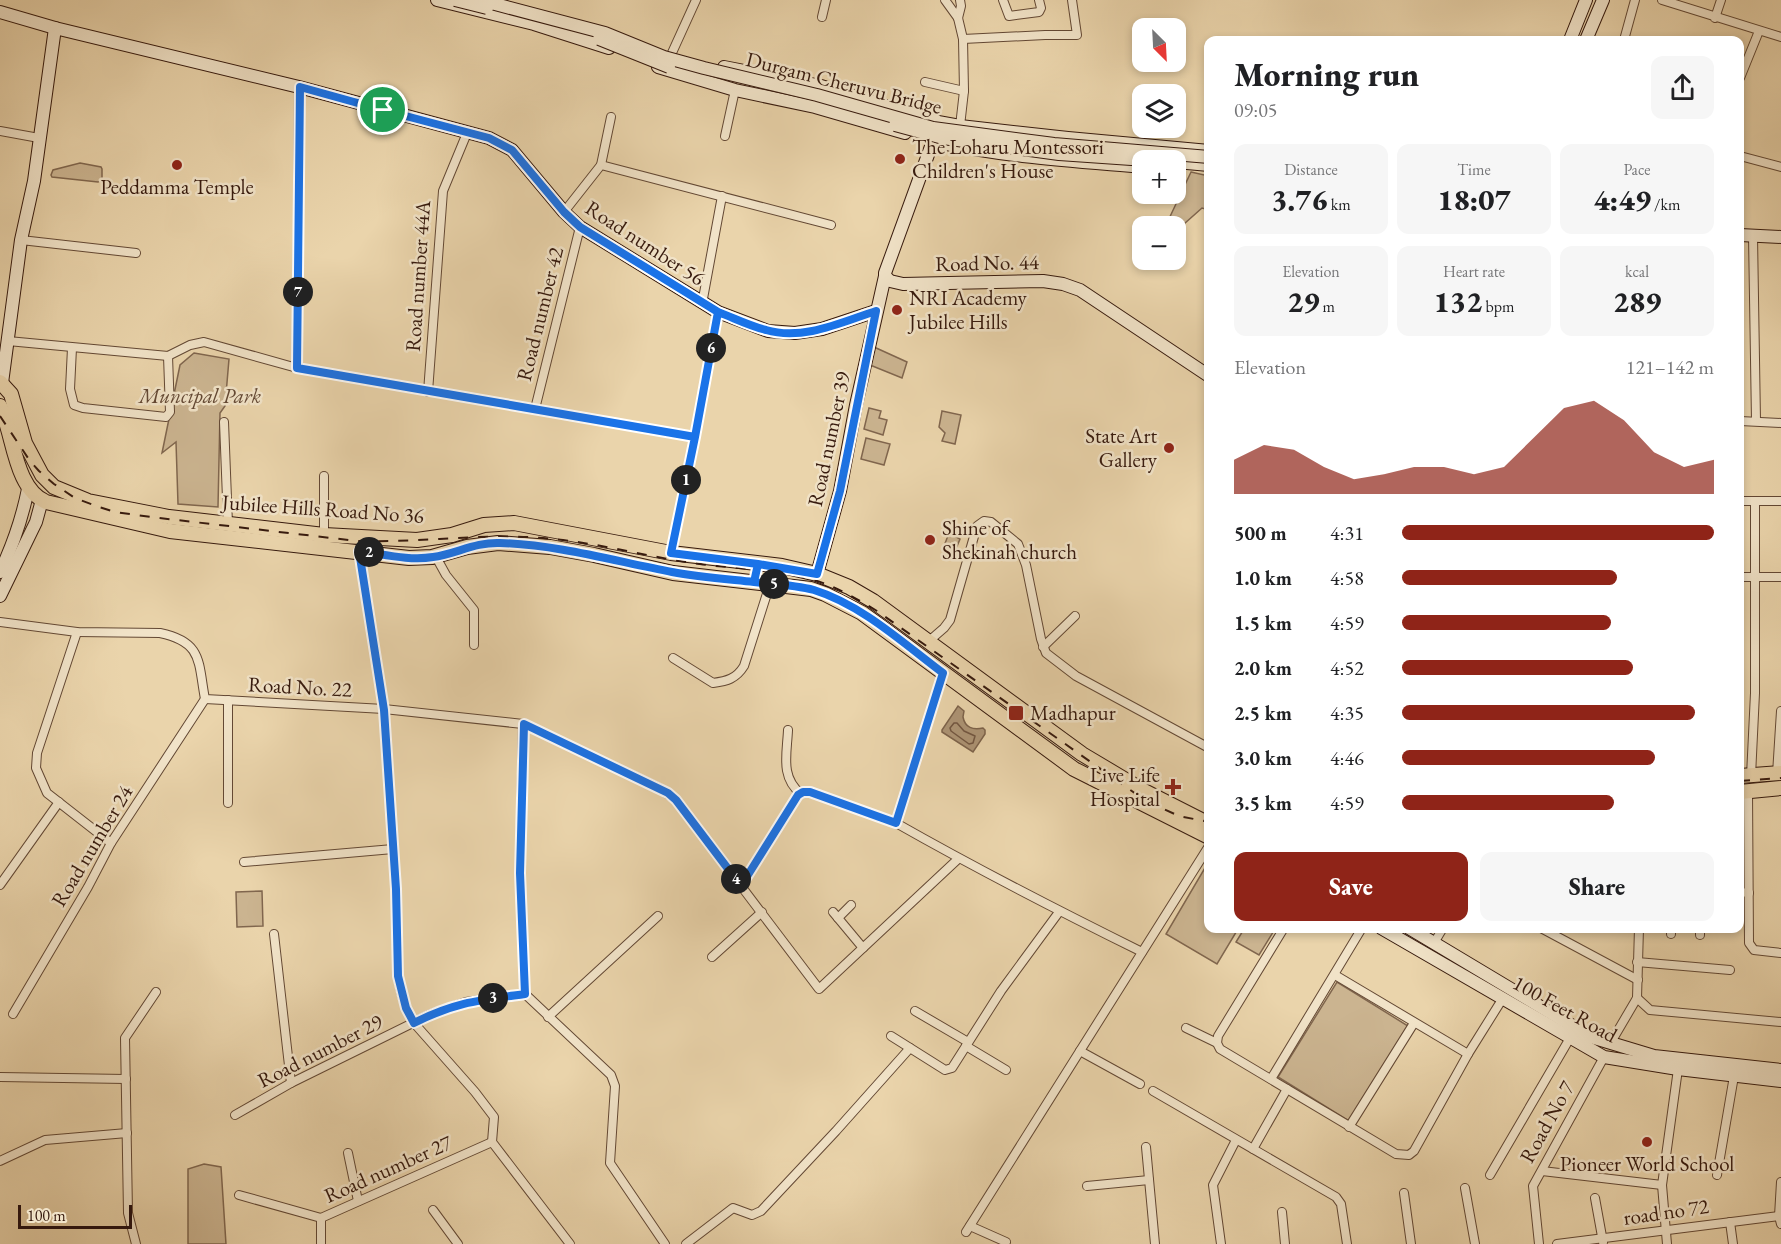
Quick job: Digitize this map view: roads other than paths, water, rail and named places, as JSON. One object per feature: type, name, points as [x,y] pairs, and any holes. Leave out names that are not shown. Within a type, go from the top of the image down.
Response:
[{"type":"main road","points":[[436,0],[593,42],[657,67],[735,90],[815,107],[933,141],[1052,160],[1132,166]]},
{"type":"main road","name":"Durgam Cheruvu Bridge","points":[[455,0],[564,28],[596,38],[660,64],[700,76],[812,101],[921,134],[1059,154],[1132,159]]},
{"type":"main road","name":"Durgam Cheruvu Bridge","points":[[480,0],[605,33],[664,57],[817,95],[933,128],[1054,144],[1204,157]]},
{"type":"main road","points":[[499,0],[606,28],[671,55],[821,86],[938,122],[1068,138],[1204,151]]},
{"type":"main road","points":[[1572,36],[1586,0]]},
{"type":"main road","points":[[519,21],[522,6]]},
{"type":"main road","points":[[1588,36],[1601,6]]},
{"type":"main road","points":[[1595,36],[1599,25],[1601,6]]},
{"type":"main road","name":"Road number 56","points":[[0,12],[55,28],[300,87],[489,138],[512,150],[564,212],[580,227],[702,304],[768,331],[795,333],[822,329],[876,311]]},
{"type":"main road","points":[[1566,36],[1575,18],[1581,13]]},
{"type":"main road","points":[[1,382],[21,240],[34,181],[55,28]]},
{"type":"main road","points":[[1052,160],[1068,138]]},
{"type":"main road","points":[[885,276],[933,141]]},
{"type":"main road","points":[[1186,163],[1204,165]]},
{"type":"main road","points":[[1186,170],[1204,172]]},
{"type":"main road","points":[[1746,235],[1781,237]]},
{"type":"main road","name":"Road number 39","points":[[817,574],[840,491],[885,276]]},
{"type":"main road","name":"Road No. 44","points":[[885,276],[891,281],[903,284],[1043,281],[1064,284],[1080,290],[1204,373]]},
{"type":"main road","name":"Jubilee Hills Road No 36","points":[[1,382],[11,394],[25,443],[37,468],[54,487],[88,501],[169,517],[228,524],[324,535],[417,540],[452,535],[484,525],[514,523],[671,553],[817,574],[849,587],[873,601],[1082,754],[1144,791],[1204,821]]},
{"type":"main road","points":[[0,406],[28,489],[23,517],[0,572]]},
{"type":"main road","name":"Jubilee Hills Road No 36","points":[[28,489],[41,504],[170,531],[409,558],[436,556],[482,544],[519,544],[594,555],[673,573],[811,589],[862,613],[1074,769],[1204,834]]},
{"type":"main road","points":[[0,596],[36,522],[41,504]]},
{"type":"main road","points":[[23,517],[30,514],[36,522]]},
{"type":"main road","points":[[258,541],[260,527]]},
{"type":"main road","points":[[754,582],[758,564]]},
{"type":"main road","points":[[1745,776],[1779,774]]},
{"type":"main road","points":[[1744,792],[1781,788]]},
{"type":"main road","name":"100 Feet Road","points":[[1391,933],[1503,998],[1524,1004],[1610,1044],[1654,1056],[1781,1070]]},
{"type":"main road","name":"100 Feet Road","points":[[1417,933],[1524,1004],[1570,1038],[1604,1057],[1678,1069],[1781,1081]]},
{"type":"street","points":[[671,55],[696,0]]},
{"type":"street","points":[[822,17],[826,0]]},
{"type":"street","points":[[945,0],[958,18],[963,39],[964,91],[960,126]]},
{"type":"street","points":[[958,18],[962,6],[960,0]]},
{"type":"street","points":[[1002,0],[1009,16],[1039,12],[1041,8],[1039,0]]},
{"type":"street","points":[[963,39],[1077,35],[1072,0]]},
{"type":"street","points":[[1625,36],[1635,0]]},
{"type":"street","points":[[1715,18],[1721,0]]},
{"type":"street","points":[[1666,1],[1781,37]]},
{"type":"street","points":[[1744,68],[1759,31]]},
{"type":"street","points":[[925,82],[964,91]]},
{"type":"street","points":[[297,368],[300,87]]},
{"type":"street","points":[[725,136],[735,90]]},
{"type":"street","points":[[564,212],[601,165],[610,117]]},
{"type":"street","points":[[0,131],[39,138]]},
{"type":"street","name":"Road number 44A","points":[[428,392],[443,191],[467,133]]},
{"type":"street","points":[[1744,157],[1779,167],[1781,156]]},
{"type":"street","points":[[601,165],[831,225]]},
{"type":"street","points":[[702,304],[722,196]]},
{"type":"street","name":"Road number 42","points":[[535,409],[580,227]]},
{"type":"street","points":[[1746,235],[1756,421]]},
{"type":"street","points":[[21,240],[136,253]]},
{"type":"street","points":[[671,553],[718,312]]},
{"type":"street","points":[[8,341],[168,356],[190,345],[204,342],[297,368],[695,437]]},
{"type":"street","points":[[72,348],[70,389],[74,405],[83,408],[166,417],[170,412],[168,356]]},
{"type":"street","points":[[224,422],[228,524]]},
{"type":"street","points":[[1744,422],[1781,423]]},
{"type":"street","points":[[324,476],[324,535]]},
{"type":"street","points":[[1744,501],[1781,501]]},
{"type":"street","points":[[1745,776],[1755,693],[1755,501]]},
{"type":"street","points":[[929,641],[950,620],[977,526],[987,520],[1018,544],[1026,565],[1046,653],[1076,676],[1204,745]]},
{"type":"street","points":[[359,551],[384,710],[398,976],[406,1008],[414,1023],[494,1117],[492,1142],[570,1244]]},
{"type":"street","points":[[436,556],[446,575],[474,610],[474,645]]},
{"type":"street","points":[[1744,577],[1781,577]]},
{"type":"street","points":[[673,658],[713,683],[731,680],[739,675],[744,666],[770,584]]},
{"type":"street","points":[[1043,647],[1075,616]]},
{"type":"street","points":[[0,622],[77,632],[160,633],[180,639],[196,651],[205,699]]},
{"type":"street","points":[[77,632],[37,753],[36,768],[47,793],[111,843]]},
{"type":"street","points":[[896,823],[943,673]]},
{"type":"street","name":"Road No. 22","points":[[205,699],[384,710],[524,724],[668,793],[676,800],[819,989],[863,948]]},
{"type":"street","name":"Road number 24","points":[[13,1014],[88,887],[111,843],[205,699]]},
{"type":"street","points":[[228,700],[228,803]]},
{"type":"street","points":[[1779,774],[1781,711]]},
{"type":"street","points":[[524,724],[520,873],[525,994],[611,1075],[615,1086],[610,1163],[665,1244]]},
{"type":"street","points":[[788,730],[787,775],[792,787],[801,794]]},
{"type":"street","points":[[741,886],[801,794],[810,792],[896,823],[958,859],[1059,912],[1142,952]]},
{"type":"street","points":[[1744,792],[1744,893],[1750,946],[1754,950],[1781,953]]},
{"type":"street","points":[[0,885],[59,802]]},
{"type":"street","points":[[244,862],[393,849]]},
{"type":"street","points":[[1006,1242],[968,1229],[1204,854]]},
{"type":"street","points":[[851,905],[836,915],[863,948],[958,859]]},
{"type":"street","points":[[712,957],[762,912]]},
{"type":"street","points":[[891,1036],[945,1070],[952,1068],[1001,991],[1059,912]]},
{"type":"street","points":[[548,1017],[658,916]]},
{"type":"street","points":[[1281,933],[1218,1036],[1217,1043],[1220,1049],[1396,1154],[1409,1155],[1414,1151],[1468,1054],[1503,998]]},
{"type":"street","points":[[1271,1079],[1359,933]]},
{"type":"street","points":[[1434,943],[1440,933]]},
{"type":"street","points":[[1550,933],[1638,981]]},
{"type":"street","points":[[1610,1044],[1637,998],[1639,933]]},
{"type":"street","points":[[274,934],[291,1083]]},
{"type":"street","points":[[1637,962],[1730,970]]},
{"type":"street","points":[[1335,975],[1468,1054]]},
{"type":"street","points":[[136,1244],[128,1213],[125,1038],[156,992]]},
{"type":"street","name":"Road number 29","points":[[235,1116],[291,1083],[451,1006],[525,994]]},
{"type":"street","points":[[1637,998],[1650,1010],[1781,1022]]},
{"type":"street","points":[[915,1011],[1006,1070]]},
{"type":"street","points":[[1349,1127],[1414,1023]]},
{"type":"street","points":[[1186,1028],[1217,1043]]},
{"type":"street","points":[[1490,1175],[1570,1038]]},
{"type":"street","points":[[686,1244],[730,1210],[737,1208],[752,1215],[761,1211],[909,1048]]},
{"type":"street","points":[[1080,1051],[1140,1084]]},
{"type":"street","name":"Road No 7","points":[[1539,1244],[1532,1190],[1604,1057]]},
{"type":"street","points":[[1667,1244],[1662,1185],[1678,1069]]},
{"type":"street","points":[[1717,1175],[1734,1076]]},
{"type":"street","points":[[0,1077],[126,1079]]},
{"type":"street","points":[[1253,1149],[1287,1089]]},
{"type":"street","points":[[1153,1091],[1339,1200],[1347,1244]]},
{"type":"street","points":[[0,1161],[45,1140],[127,1133]]},
{"type":"street","points":[[1221,1244],[1213,1185],[1236,1140]]},
{"type":"street","name":"Road number 27","points":[[321,1244],[321,1218],[492,1142]]},
{"type":"street","points":[[1146,1147],[1155,1244]]},
{"type":"street","points":[[348,1153],[358,1201]]},
{"type":"street","points":[[1542,1171],[1662,1185]]},
{"type":"street","points":[[1087,1186],[1149,1180]]},
{"type":"street","points":[[1780,1220],[1781,1182]]},
{"type":"street","points":[[1465,1188],[1475,1244]]},
{"type":"street","points":[[1404,1193],[1411,1244]]},
{"type":"street","points":[[239,1195],[321,1218]]},
{"type":"street","points":[[1595,1198],[1603,1241]]},
{"type":"street","points":[[433,1210],[458,1244]]},
{"type":"street","points":[[1282,1212],[1285,1244]]},
{"type":"street","name":"road no 72","points":[[1557,1244],[1603,1241],[1730,1222],[1780,1220]]},
{"type":"street","points":[[1730,1222],[1732,1244]]},
{"type":"water","points":[[958,706],[964,711],[964,721],[968,726],[985,730],[985,734],[973,752],[942,732]]},
{"type":"railway","points":[[0,416],[30,461],[54,484],[75,498],[115,512],[357,541],[496,537],[563,540],[700,564],[778,572],[823,583],[877,611],[1146,801],[1179,816],[1204,821]]},
{"type":"railway","points":[[1744,781],[1781,778]]},
{"type":"place","name":"The Loharu Montessori Children's House","points":[[900,159]]},
{"type":"place","name":"Peddamma Temple","points":[[177,165]]},
{"type":"place","name":"NRI Academy Jubilee Hills","points":[[897,310]]},
{"type":"place","name":"State Art Gallery","points":[[1169,448]]},
{"type":"place","name":"Shine of Shekinah church","points":[[930,540]]},
{"type":"place","name":"Madhapur","points":[[1016,713]]},
{"type":"place","name":"Live Life Hospital","points":[[1173,787]]},
{"type":"place","name":"Pioneer World School","points":[[1647,1142]]},
{"type":"park label","name":"Muncipal Park","points":[[200,396]]}]
